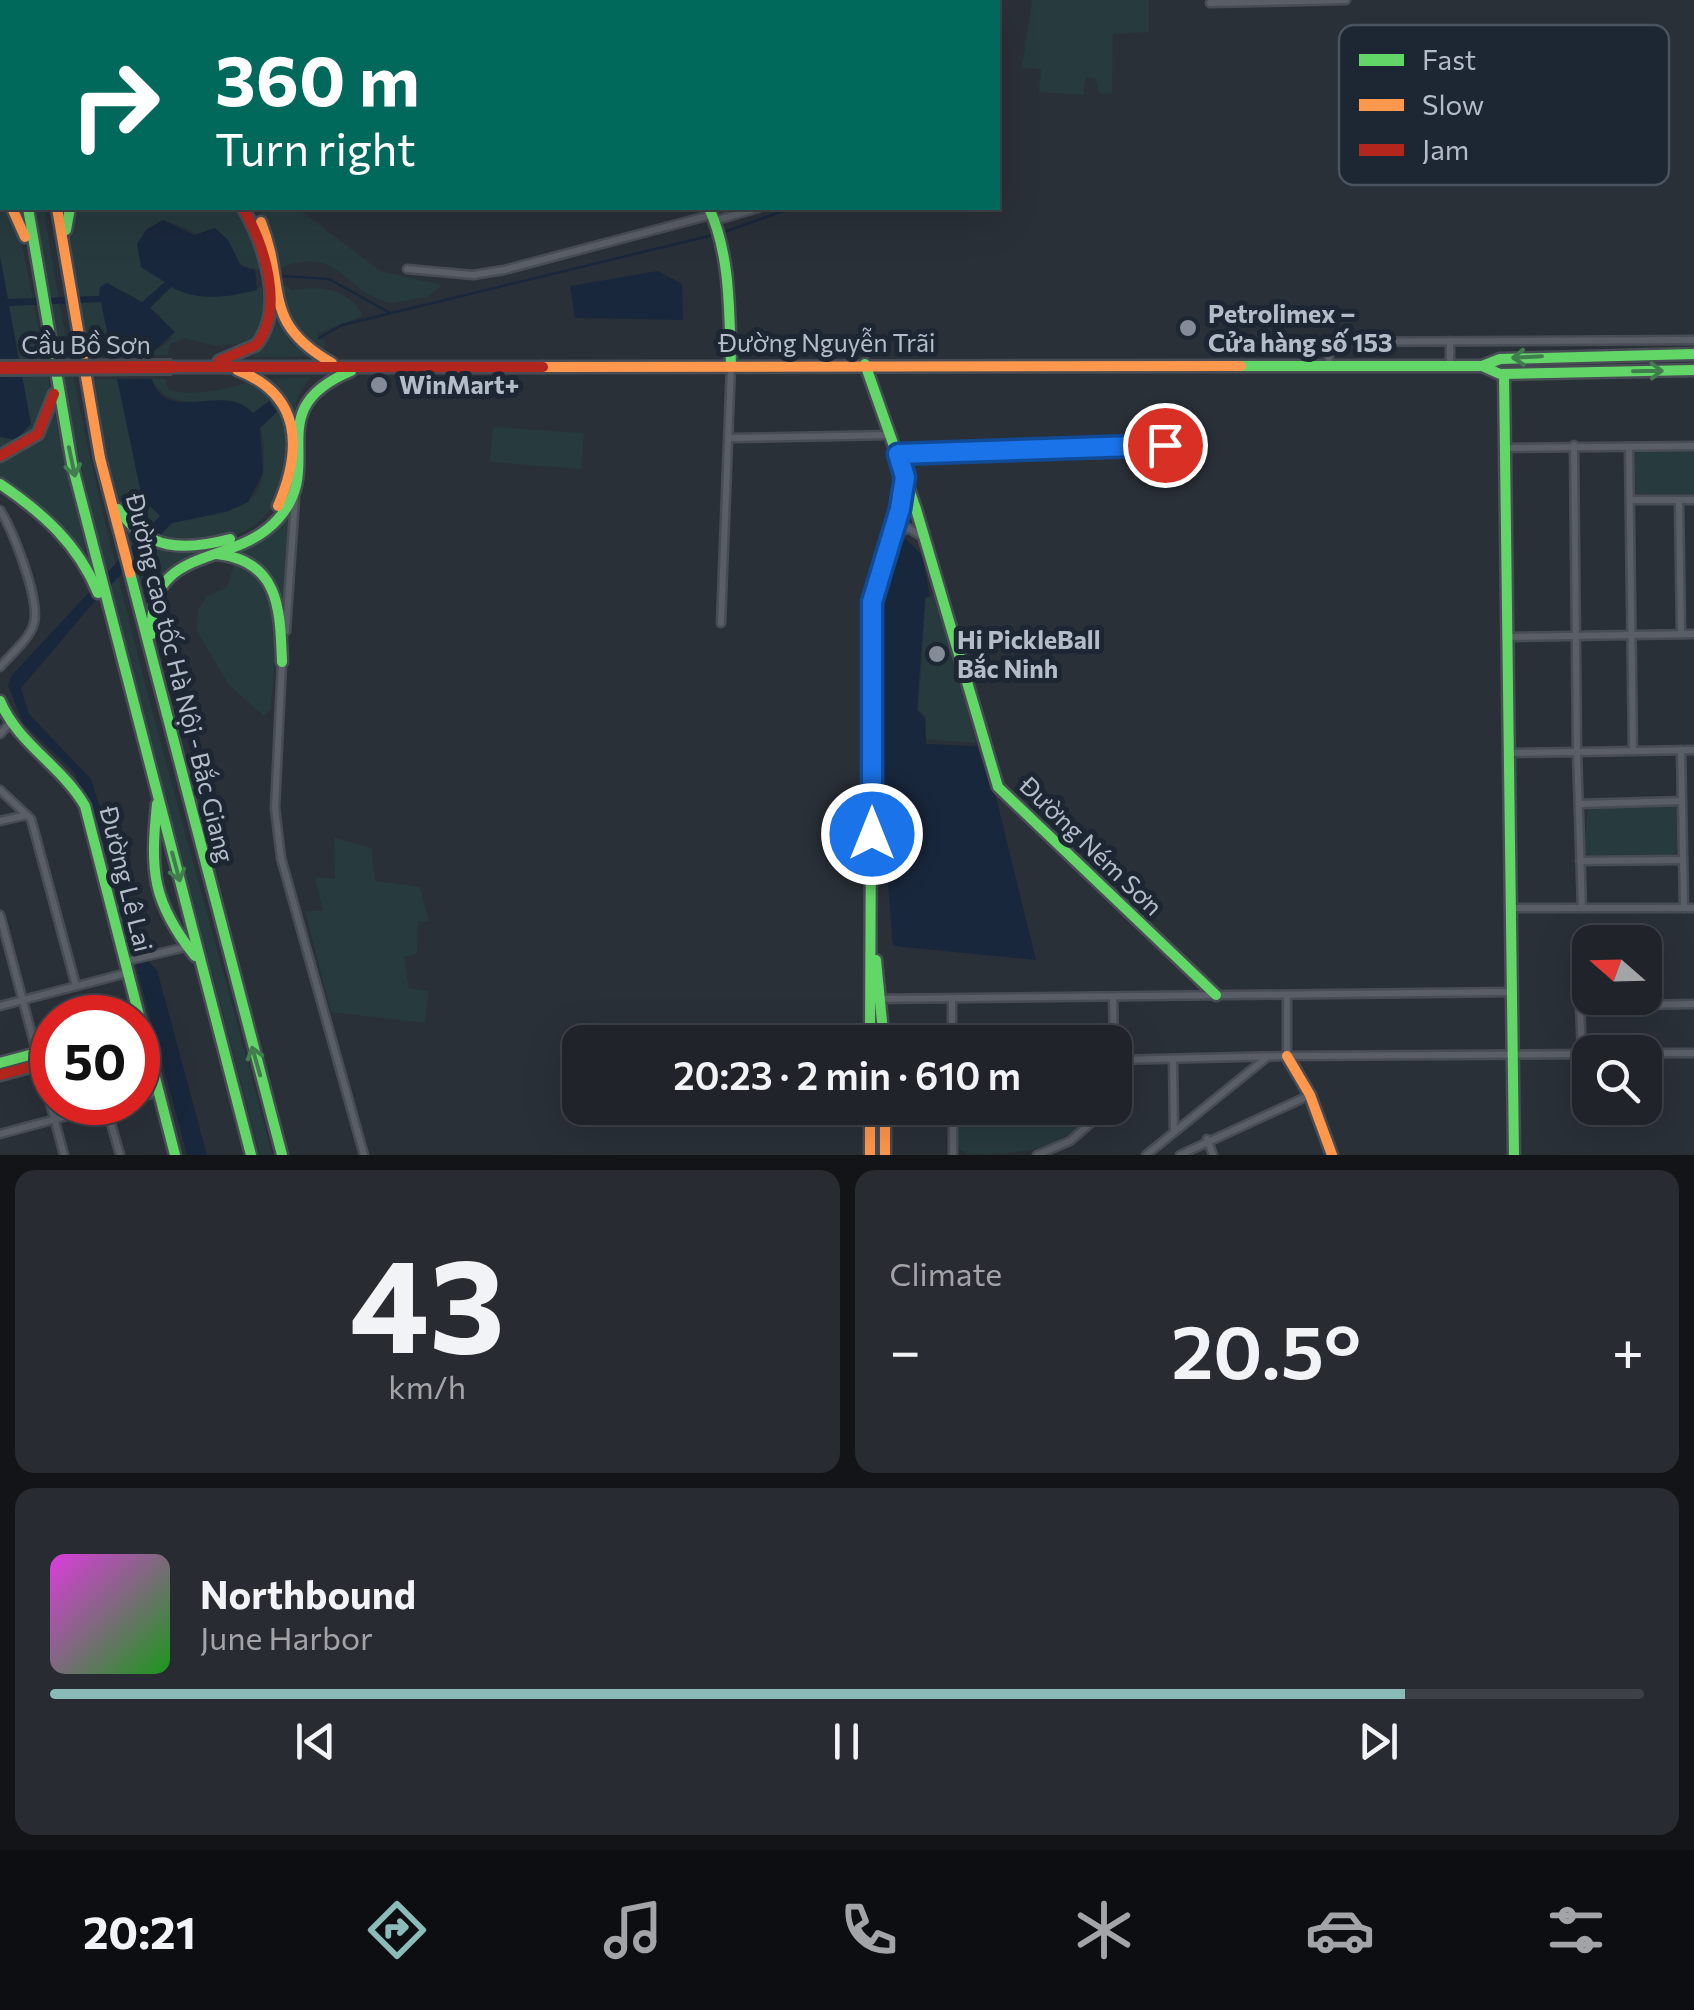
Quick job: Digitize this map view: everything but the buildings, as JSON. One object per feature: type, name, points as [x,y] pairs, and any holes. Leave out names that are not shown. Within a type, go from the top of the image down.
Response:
[{"type":"main road","points":[[13,210],[26,241],[43,318]]},
{"type":"main road","name":"Đường cao tốc Hà Nội - Bắc Giang","points":[[28,210],[43,318],[72,464],[250,1155]]},
{"type":"main road","name":"Đường cao tốc Hà Nội - Bắc Giang","points":[[57,210],[85,382],[282,1155]]},
{"type":"main road","points":[[70,210],[66,236],[74,327]]},
{"type":"main road","points":[[203,366],[252,349],[267,328],[263,251],[244,210]]},
{"type":"main road","points":[[253,210],[270,240],[280,314],[287,333],[300,346],[339,366]]},
{"type":"main road","points":[[713,218],[720,246],[731,365]]},
{"type":"main road","name":"Đường Nguyễn Trãi","points":[[1482,366],[1500,358],[1660,347],[1694,354]]},
{"type":"main road","name":"Đường Ném Sơn","points":[[865,364],[898,454],[983,747],[1004,797],[1216,995]]},
{"type":"main road","points":[[0,456],[28,445],[41,432],[53,401],[53,366]]},
{"type":"main road","name":"Đường Nguyễn Trãi","points":[[172,366],[1482,366],[1504,374],[1694,370]]},
{"type":"main road","name":"Cầu Bồ Sơn","points":[[0,368],[172,366]]},
{"type":"main road","points":[[85,382],[119,512],[143,539],[181,550],[254,528],[278,507],[286,487],[290,428],[283,400],[264,381],[226,366]]},
{"type":"main road","points":[[193,817],[190,782],[151,619],[158,594],[170,575],[267,530],[284,513],[296,488],[306,398],[324,379],[367,366]]},
{"type":"main road","points":[[1504,374],[1514,1155]]},
{"type":"main road","points":[[881,1025],[873,942],[872,602],[892,538],[905,477]]},
{"type":"main road","points":[[0,484],[50,520],[92,577],[127,704],[142,738]]},
{"type":"main road","points":[[210,554],[241,557],[266,575],[278,600],[282,662]]},
{"type":"main road","name":"Đường Lê Lai","points":[[0,701],[4,725],[53,760],[79,793],[132,995]]},
{"type":"main road","points":[[158,797],[151,866],[163,918],[200,962]]},
{"type":"main road","points":[[872,1025],[876,999]]},
{"type":"main road","points":[[1287,1056],[1310,1095],[1332,1155]]},
{"type":"main road","points":[[0,1064],[30,1059]]},
{"type":"main road","points":[[0,1074],[30,1063]]},
{"type":"main road","name":"Đường Lê Lai","points":[[160,1099],[175,1155]]},
{"type":"main road","points":[[870,1125],[870,1155]]},
{"type":"main road","points":[[885,1125],[886,1155]]},
{"type":"street","points":[[1210,3],[1346,0]]},
{"type":"street","points":[[407,268],[473,275],[504,270],[749,210]]},
{"type":"street","points":[[1238,341],[1561,341],[1660,347],[1694,340]]},
{"type":"street","points":[[1561,341],[1562,356]]},
{"type":"street","points":[[1329,342],[1329,366]]},
{"type":"street","points":[[1450,342],[1450,366]]},
{"type":"street","points":[[720,623],[731,438],[731,365]]},
{"type":"street","points":[[731,438],[892,435]]},
{"type":"street","points":[[898,454],[1165,445]]},
{"type":"street","points":[[1574,445],[1582,908]]},
{"type":"street","points":[[1505,448],[1694,446]]},
{"type":"street","points":[[1629,447],[1633,751]]},
{"type":"street","points":[[296,488],[282,662],[276,828],[333,1056],[364,1155]]},
{"type":"street","points":[[1630,500],[1694,500]]},
{"type":"street","points":[[1679,500],[1681,634]]},
{"type":"street","points":[[0,510],[14,534],[34,615],[30,631],[0,668]]},
{"type":"street","points":[[892,538],[904,528],[923,537]]},
{"type":"street","points":[[1507,637],[1694,634]]},
{"type":"street","points":[[1680,750],[1684,908]]},
{"type":"street","points":[[1508,753],[1694,750]]},
{"type":"street","points":[[0,790],[28,814],[76,986]]},
{"type":"street","points":[[1578,804],[1682,801]]},
{"type":"street","points":[[0,821],[28,814]]},
{"type":"street","points":[[1580,862],[1683,860]]},
{"type":"street","points":[[1511,908],[1694,908]]},
{"type":"street","points":[[0,915],[30,1019]]},
{"type":"street","points":[[0,1006],[76,986],[152,955],[188,946]]},
{"type":"street","points":[[876,999],[1512,992]]},
{"type":"street","points":[[1287,995],[1287,1056]]},
{"type":"street","points":[[1113,997],[1114,1025]]},
{"type":"street","points":[[952,1000],[952,1025]]},
{"type":"street","points":[[1584,1035],[1580,1006],[1694,1004]]},
{"type":"street","points":[[1662,1054],[1694,1053]]},
{"type":"street","points":[[1132,1060],[1572,1054]]},
{"type":"street","points":[[1146,1155],[1266,1058]]},
{"type":"street","points":[[1173,1060],[1174,1132]]},
{"type":"street","points":[[1180,1155],[1310,1095]]},
{"type":"street","points":[[0,1134],[35,1125]]},
{"type":"street","points":[[55,1125],[64,1155]]},
{"type":"street","points":[[111,1125],[120,1155]]},
{"type":"street","points":[[952,1125],[953,1155]]},
{"type":"street","points":[[1037,1155],[1070,1142],[1089,1125]]},
{"type":"street","points":[[1206,1139],[1213,1155]]},
{"type":"green space","points":[[1032,0],[1149,0],[1149,32],[1113,34],[1112,94],[1099,93],[1095,78],[1086,77],[1083,95],[1039,92],[1041,69],[1022,68]]},
{"type":"green space","points":[[0,210],[6,210],[21,239],[50,395],[38,432],[0,454]]},
{"type":"green space","points":[[33,210],[44,210],[64,328],[115,565],[272,1155],[260,1155],[94,522],[65,395]]},
{"type":"green space","points":[[74,210],[238,210],[254,235],[261,269],[231,259],[184,228],[155,224],[142,235],[141,267],[166,282],[142,303],[107,283],[100,287],[100,296],[74,297],[68,238]]},
{"type":"green space","points":[[258,210],[300,210],[380,271],[442,285],[428,297],[392,303],[364,291],[330,266],[299,262],[278,269],[265,220]]},
{"type":"green space","points":[[172,286],[231,296],[262,287],[264,321],[253,342],[216,346],[184,338],[171,344],[167,355],[149,355],[172,339],[160,315],[150,308]]},
{"type":"green space","points":[[280,286],[291,290],[312,288],[341,294],[363,316],[316,334],[325,341],[324,353],[291,329]]},
{"type":"green space","points":[[101,302],[112,355],[82,356],[75,303]]},
{"type":"green space","points":[[272,302],[290,342],[311,356],[252,357],[266,341]]},
{"type":"green space","points":[[310,377],[297,398],[294,422],[269,379]]},
{"type":"green space","points":[[88,379],[117,379],[161,516],[143,534],[119,505]]},
{"type":"green space","points":[[151,379],[165,379],[169,390],[188,393],[253,380],[274,396],[286,431],[286,467],[275,501],[253,526],[219,540],[156,540],[171,524],[187,517],[245,504],[255,495],[261,481],[264,459],[261,430],[252,413],[237,405],[182,401],[165,394]]},
{"type":"green space","points":[[55,414],[87,557],[45,509],[0,477],[0,459]]},
{"type":"green space","points":[[493,427],[584,433],[581,469],[490,462]]},
{"type":"green space","points":[[1640,450],[1694,450],[1694,497],[1636,494],[1634,455]]},
{"type":"green space","points":[[289,518],[284,602],[270,574],[237,550]]},
{"type":"green space","points":[[118,519],[170,553],[201,551],[183,560],[144,617]]},
{"type":"green space","points":[[235,562],[253,573],[272,606],[275,668],[271,709],[264,716],[229,685],[197,631],[198,610],[207,596],[227,587]]},
{"type":"green space","name":"Hi PickleBall Bắc Ninh","points":[[936,596],[976,743],[925,739],[926,716],[918,710],[926,598]]},
{"type":"green space","points":[[1674,805],[1678,810],[1679,849],[1672,856],[1592,856],[1584,852],[1588,806]]},
{"type":"green space","points":[[334,838],[371,848],[375,881],[420,887],[429,922],[418,921],[417,954],[404,957],[409,988],[428,991],[425,1023],[331,1012],[305,911],[323,911],[315,877],[335,879]]},
{"type":"green space","points":[[958,1125],[1082,1125],[1055,1142],[1025,1151],[967,1155],[958,1147]]},
{"type":"water","points":[[163,220],[194,235],[215,228],[228,240],[241,266],[255,270],[257,290],[203,296],[171,287],[150,308],[175,332],[149,355],[152,380],[161,395],[174,401],[223,400],[239,403],[253,413],[269,401],[277,412],[260,428],[263,473],[248,502],[226,512],[172,523],[96,600],[21,688],[29,714],[91,779],[149,962],[157,970],[207,1155],[187,1155],[160,1054],[160,995],[144,995],[100,831],[74,772],[23,723],[8,686],[12,675],[160,516],[142,498],[101,302],[9,306],[31,424],[16,440],[0,437],[0,256],[8,299],[99,296],[100,287],[107,283],[142,302],[165,282],[141,267],[137,244],[147,229]]},
{"type":"water","points":[[658,271],[682,284],[683,320],[575,318],[570,286]]},
{"type":"water","points":[[906,539],[922,555],[930,596],[925,598],[917,710],[925,719],[926,744],[977,746],[995,793],[1036,960],[893,946],[883,797],[880,665],[892,563]]},
{"type":"pier","points":[[158,355],[154,357],[156,379],[112,379],[107,356]]},
{"type":"waterway","points":[[721,233],[786,210]]},
{"type":"waterway","points":[[319,338],[342,325],[713,235]]},
{"type":"waterway","points":[[283,276],[329,279],[390,313]]},
{"type":"traffic: fast","points":[[28,210],[72,464],[251,1155]]},
{"type":"traffic: fast","points":[[66,230],[70,210]]},
{"type":"traffic: fast","points":[[710,210],[725,265],[731,365]]},
{"type":"traffic: fast","points":[[1482,366],[1500,359],[1694,354]]},
{"type":"traffic: fast","points":[[865,364],[916,509],[998,787],[1216,995]]},
{"type":"traffic: fast","points":[[1241,366],[1482,366],[1500,374],[1694,370]]},
{"type":"traffic: fast","points":[[152,634],[154,605],[163,584],[178,570],[260,535],[278,519],[292,498],[300,420],[307,403],[323,386],[351,371]]},
{"type":"traffic: fast","points":[[1504,374],[1514,1155]]},
{"type":"traffic: fast","points":[[870,1025],[872,602],[897,524],[905,480]]},
{"type":"traffic: fast","points":[[0,484],[58,531],[80,559],[98,593]]},
{"type":"traffic: fast","points":[[118,509],[141,533],[168,544],[197,545],[230,539]]},
{"type":"traffic: fast","points":[[217,554],[238,559],[265,578],[277,607],[282,662]]},
{"type":"traffic: fast","points":[[130,573],[282,1155]]},
{"type":"traffic: fast","points":[[0,701],[18,730],[85,806],[175,1155]]},
{"type":"traffic: fast","points":[[157,804],[157,885],[170,919],[195,956]]},
{"type":"traffic: fast","points":[[876,960],[882,1025]]},
{"type":"traffic: fast","points":[[0,1063],[30,1055]]},
{"type":"traffic: slow","points":[[13,210],[25,237]]},
{"type":"traffic: slow","points":[[57,210],[100,458],[130,573]]},
{"type":"traffic: slow","points":[[261,222],[285,318],[309,348],[332,363]]},
{"type":"traffic: slow","points":[[543,367],[1241,366]]},
{"type":"traffic: slow","points":[[237,370],[274,393],[291,425],[291,464],[278,506]]},
{"type":"traffic: slow","points":[[1287,1056],[1310,1095],[1332,1155]]},
{"type":"traffic: slow","points":[[870,1125],[870,1155]]},
{"type":"traffic: slow","points":[[885,1125],[885,1155]]},
{"type":"traffic: jam","points":[[219,361],[256,345],[270,313],[269,276],[244,210]]},
{"type":"traffic: jam","points":[[172,367],[543,367]]},
{"type":"traffic: jam","points":[[0,368],[172,367]]},
{"type":"traffic: jam","points":[[0,456],[38,434],[54,394]]},
{"type":"traffic: jam","points":[[0,1075],[30,1067]]},
{"type":"place","name":"Petrolimex – Cửa hàng số 153","points":[[1188,328]]},
{"type":"place","name":"WinMart+","points":[[379,385]]},
{"type":"place","name":"Hi PickleBall Bắc Ninh","points":[[937,654]]},
{"type":"route","points":[[872,834],[872,602],[900,509],[905,477],[898,454],[1165,445]]}]
